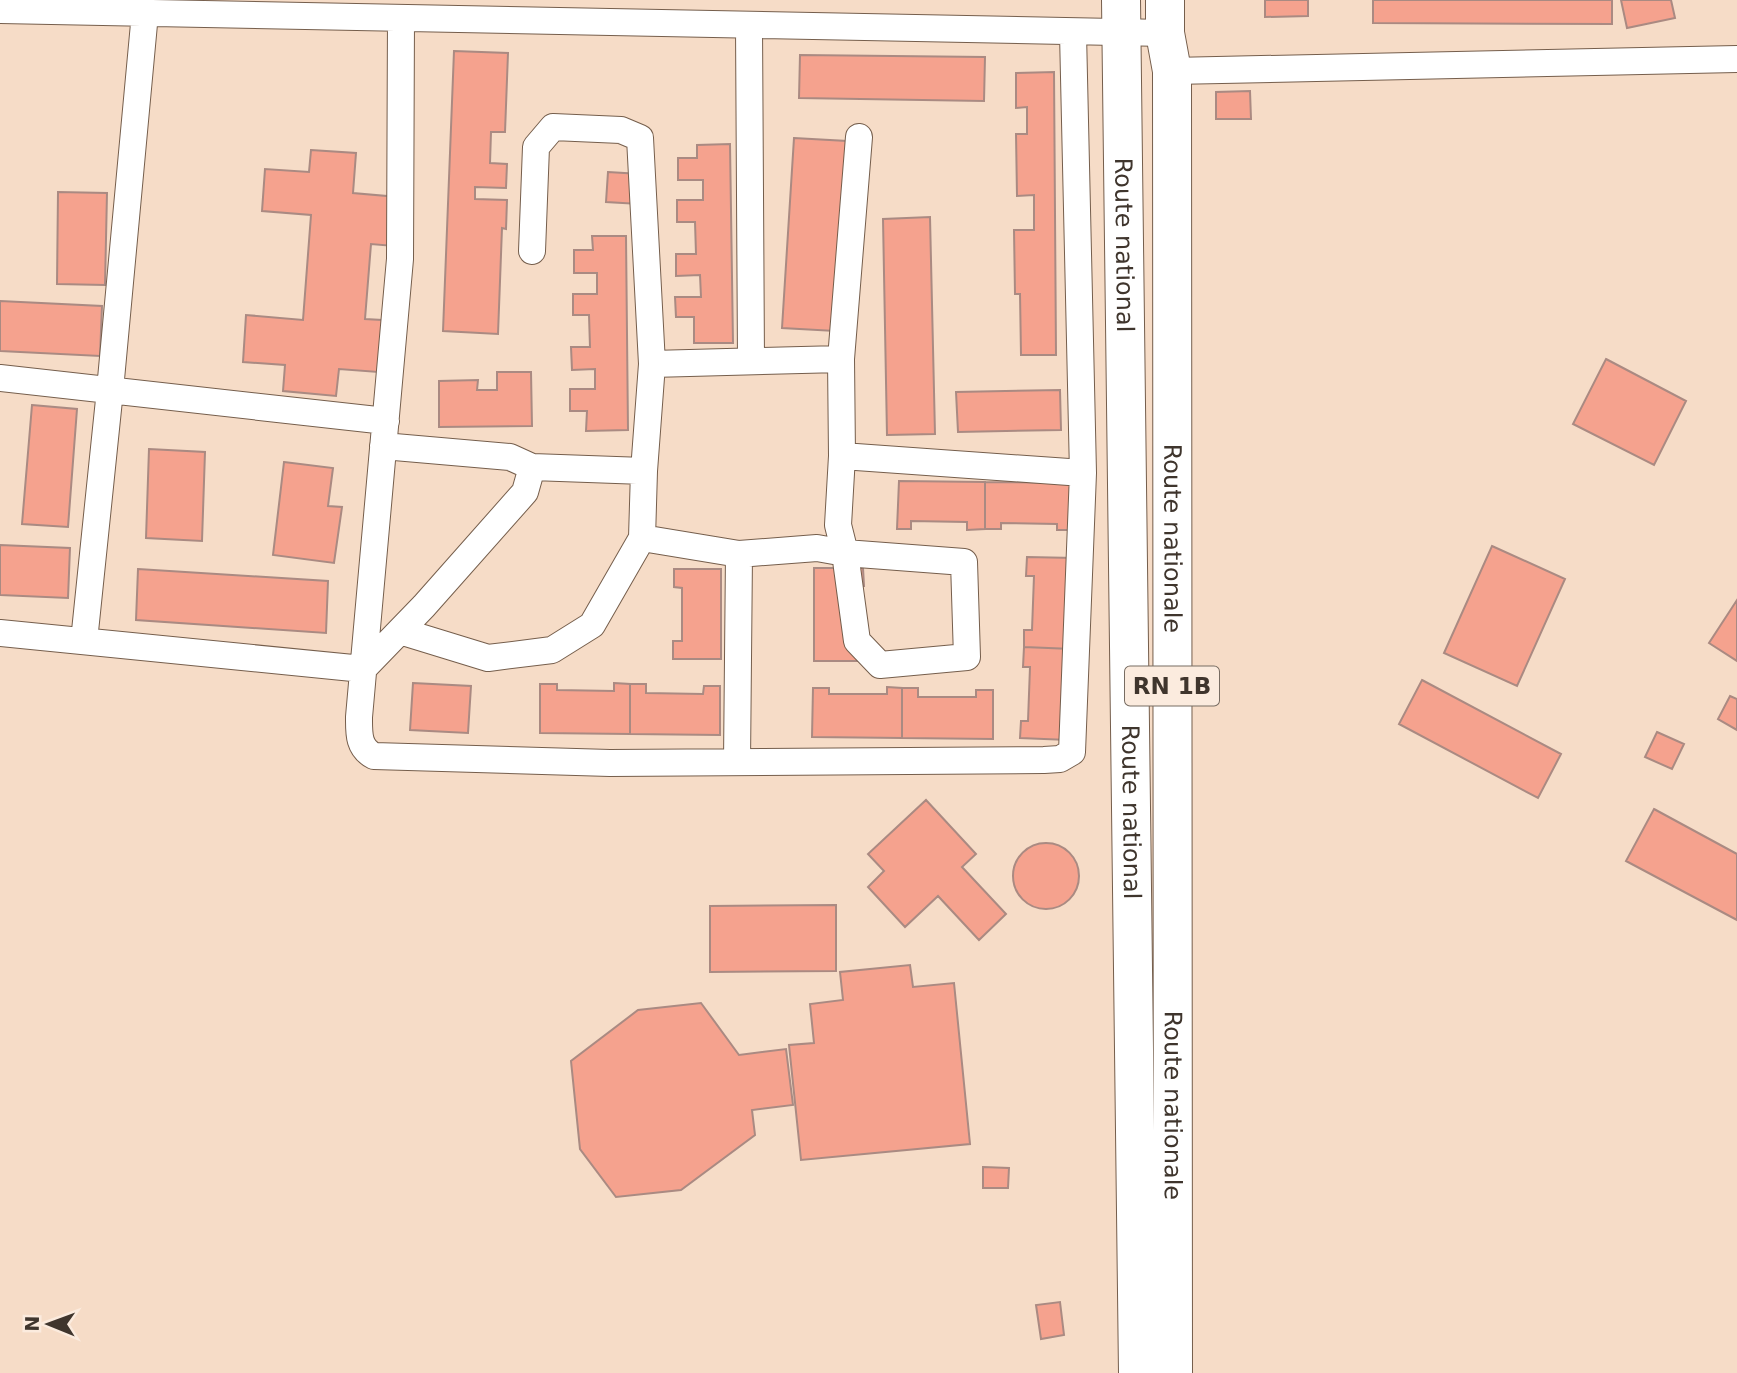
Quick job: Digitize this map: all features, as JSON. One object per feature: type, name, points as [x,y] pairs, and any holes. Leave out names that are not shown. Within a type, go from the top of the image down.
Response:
[{"type":"main road","name":"Route national","points":[[1121,17],[1138,1373]]},
{"type":"main road","name":"Route nationale","points":[[1165,17],[1172,71],[1173,1373]]},
{"type":"street","points":[[0,10],[1073,33],[1121,17],[1165,17]]},
{"type":"street","points":[[84,641],[145,13]]},
{"type":"street","points":[[401,18],[400,259],[363,669],[360,738],[363,747],[374,756],[610,763],[1044,760],[1060,759],[1070,754],[1073,748],[1083,473],[1073,33]]},
{"type":"street","points":[[749,26],[751,361]]},
{"type":"street","points":[[1172,71],[1737,59]]},
{"type":"street","points":[[400,631],[488,658],[552,650],[592,625],[642,538],[652,364],[640,138],[621,130],[553,127],[536,147],[532,251]]},
{"type":"street","points":[[642,538],[739,554],[817,548],[845,553],[964,562],[967,657],[880,665],[857,641],[845,553],[838,525],[842,456],[841,359],[859,137]]},
{"type":"street","points":[[652,364],[841,359]]},
{"type":"street","points":[[0,378],[110,390],[385,433],[510,457],[533,467],[644,471]]},
{"type":"street","points":[[842,456],[1083,473]]},
{"type":"street","points":[[363,669],[525,492],[533,467]]},
{"type":"street","points":[[737,762],[739,554]]},
{"type":"street","points":[[0,633],[363,669]]},
{"type":"building","points":[[1265,0],[1308,0],[1308,16],[1265,17]]},
{"type":"building","points":[[1373,0],[1612,0],[1612,24],[1373,23]]},
{"type":"building","points":[[1621,0],[1671,0],[1675,18],[1627,28]]},
{"type":"building","points":[[454,51],[508,53],[505,132],[491,132],[490,163],[507,164],[506,188],[475,187],[475,199],[507,200],[506,229],[502,228],[498,334],[443,331]]},
{"type":"building","points":[[800,55],[985,57],[984,101],[799,98]]},
{"type":"building","points":[[1054,72],[1056,355],[1021,355],[1020,294],[1015,294],[1014,230],[1034,230],[1034,195],[1017,196],[1016,134],[1027,134],[1027,107],[1016,108],[1016,73]]},
{"type":"building","points":[[1250,91],[1251,119],[1216,119],[1216,92]]},
{"type":"building","points":[[794,138],[847,141],[835,331],[782,328]]},
{"type":"building","points":[[730,144],[733,343],[694,343],[694,317],[676,317],[675,297],[701,297],[700,275],[676,276],[676,254],[696,254],[695,222],[677,222],[677,200],[703,200],[703,180],[678,180],[678,158],[697,158],[697,145]]},
{"type":"building","points":[[311,150],[356,153],[353,193],[398,197],[394,246],[371,244],[365,319],[382,320],[378,372],[339,369],[336,396],[283,391],[285,365],[243,362],[246,315],[303,320],[311,215],[262,211],[265,169],[309,172]]},
{"type":"building","points":[[608,172],[640,174],[639,204],[606,202]]},
{"type":"building","points":[[58,192],[107,193],[105,285],[57,284]]},
{"type":"building","points":[[930,217],[935,434],[887,435],[883,219]]},
{"type":"building","points":[[592,236],[626,236],[628,430],[586,431],[587,411],[570,411],[570,389],[595,389],[595,369],[572,370],[571,347],[590,347],[589,315],[573,315],[573,294],[597,294],[597,273],[574,273],[574,250],[593,250]]},
{"type":"building","points":[[0,301],[102,306],[100,356],[0,351]]},
{"type":"building","points":[[1606,359],[1686,401],[1654,465],[1573,424]]},
{"type":"building","points":[[497,372],[531,372],[532,426],[439,427],[439,381],[478,380],[477,390],[497,390]]},
{"type":"building","points":[[1060,390],[1061,430],[958,432],[956,392]]},
{"type":"building","points":[[32,405],[77,409],[68,527],[22,524]]},
{"type":"building","points":[[149,449],[205,452],[202,541],[146,538]]},
{"type":"building","points":[[284,462],[333,468],[328,506],[342,507],[334,563],[273,555]]},
{"type":"building","points":[[899,481],[985,482],[985,529],[967,530],[967,522],[911,521],[911,529],[897,529]]},
{"type":"building","points":[[985,482],[1077,483],[1077,530],[1057,530],[1057,524],[1001,523],[1001,529],[985,529]]},
{"type":"building","points":[[0,545],[70,548],[68,598],[0,595]]},
{"type":"building","points":[[1492,546],[1565,579],[1517,686],[1444,653]]},
{"type":"building","points":[[1027,557],[1075,558],[1072,649],[1024,647],[1024,630],[1032,630],[1034,576],[1026,576]]},
{"type":"building","points":[[814,568],[863,568],[864,586],[852,586],[861,661],[814,661]]},
{"type":"building","points":[[138,569],[328,581],[326,633],[136,620]]},
{"type":"building","points":[[674,569],[721,569],[721,659],[673,659],[673,641],[682,641],[682,588],[674,587]]},
{"type":"building","points":[[1737,600],[1737,661],[1709,643]]},
{"type":"building","points":[[1024,647],[1072,649],[1068,740],[1020,738],[1021,721],[1028,721],[1030,667],[1023,667]]},
{"type":"building","points":[[1422,680],[1561,754],[1538,798],[1399,724]]},
{"type":"building","points":[[413,683],[471,686],[468,733],[410,730]]},
{"type":"building","points":[[614,683],[630,684],[630,734],[540,733],[540,684],[557,684],[557,690],[614,691]]},
{"type":"building","points":[[630,684],[646,684],[646,693],[703,694],[704,686],[720,686],[720,735],[630,734]]},
{"type":"building","points":[[887,687],[902,688],[902,738],[812,737],[813,688],[829,688],[829,694],[887,694]]},
{"type":"building","points":[[902,688],[918,688],[918,697],[976,697],[976,690],[993,690],[993,739],[902,738]]},
{"type":"building","points":[[1730,696],[1737,699],[1737,730],[1718,719]]},
{"type":"building","points":[[1657,732],[1684,744],[1672,769],[1645,757]]},
{"type":"building","points":[[926,800],[976,854],[962,867],[1006,914],[979,940],[938,896],[905,927],[868,887],[884,871],[868,854]]},
{"type":"building","points":[[1654,809],[1737,854],[1737,920],[1626,861]]},
{"type":"building","points":[[1039,843],[1053,843],[1065,848],[1074,857],[1079,876],[1077,889],[1070,900],[1053,909],[1039,909],[1027,904],[1018,895],[1013,883],[1013,869],[1018,857],[1027,848]]},
{"type":"building","points":[[836,905],[836,971],[710,972],[710,906]]},
{"type":"building","points":[[910,965],[913,987],[954,983],[970,1144],[801,1160],[789,1045],[814,1043],[810,1004],[843,1000],[840,972]]},
{"type":"building","points":[[701,1003],[739,1055],[786,1049],[793,1105],[752,1110],[755,1135],[681,1190],[616,1197],[580,1149],[571,1061],[638,1010]]},
{"type":"building","points":[[983,1167],[1009,1168],[1008,1188],[983,1188]]},
{"type":"building","points":[[1060,1302],[1064,1335],[1041,1339],[1036,1305]]}]
